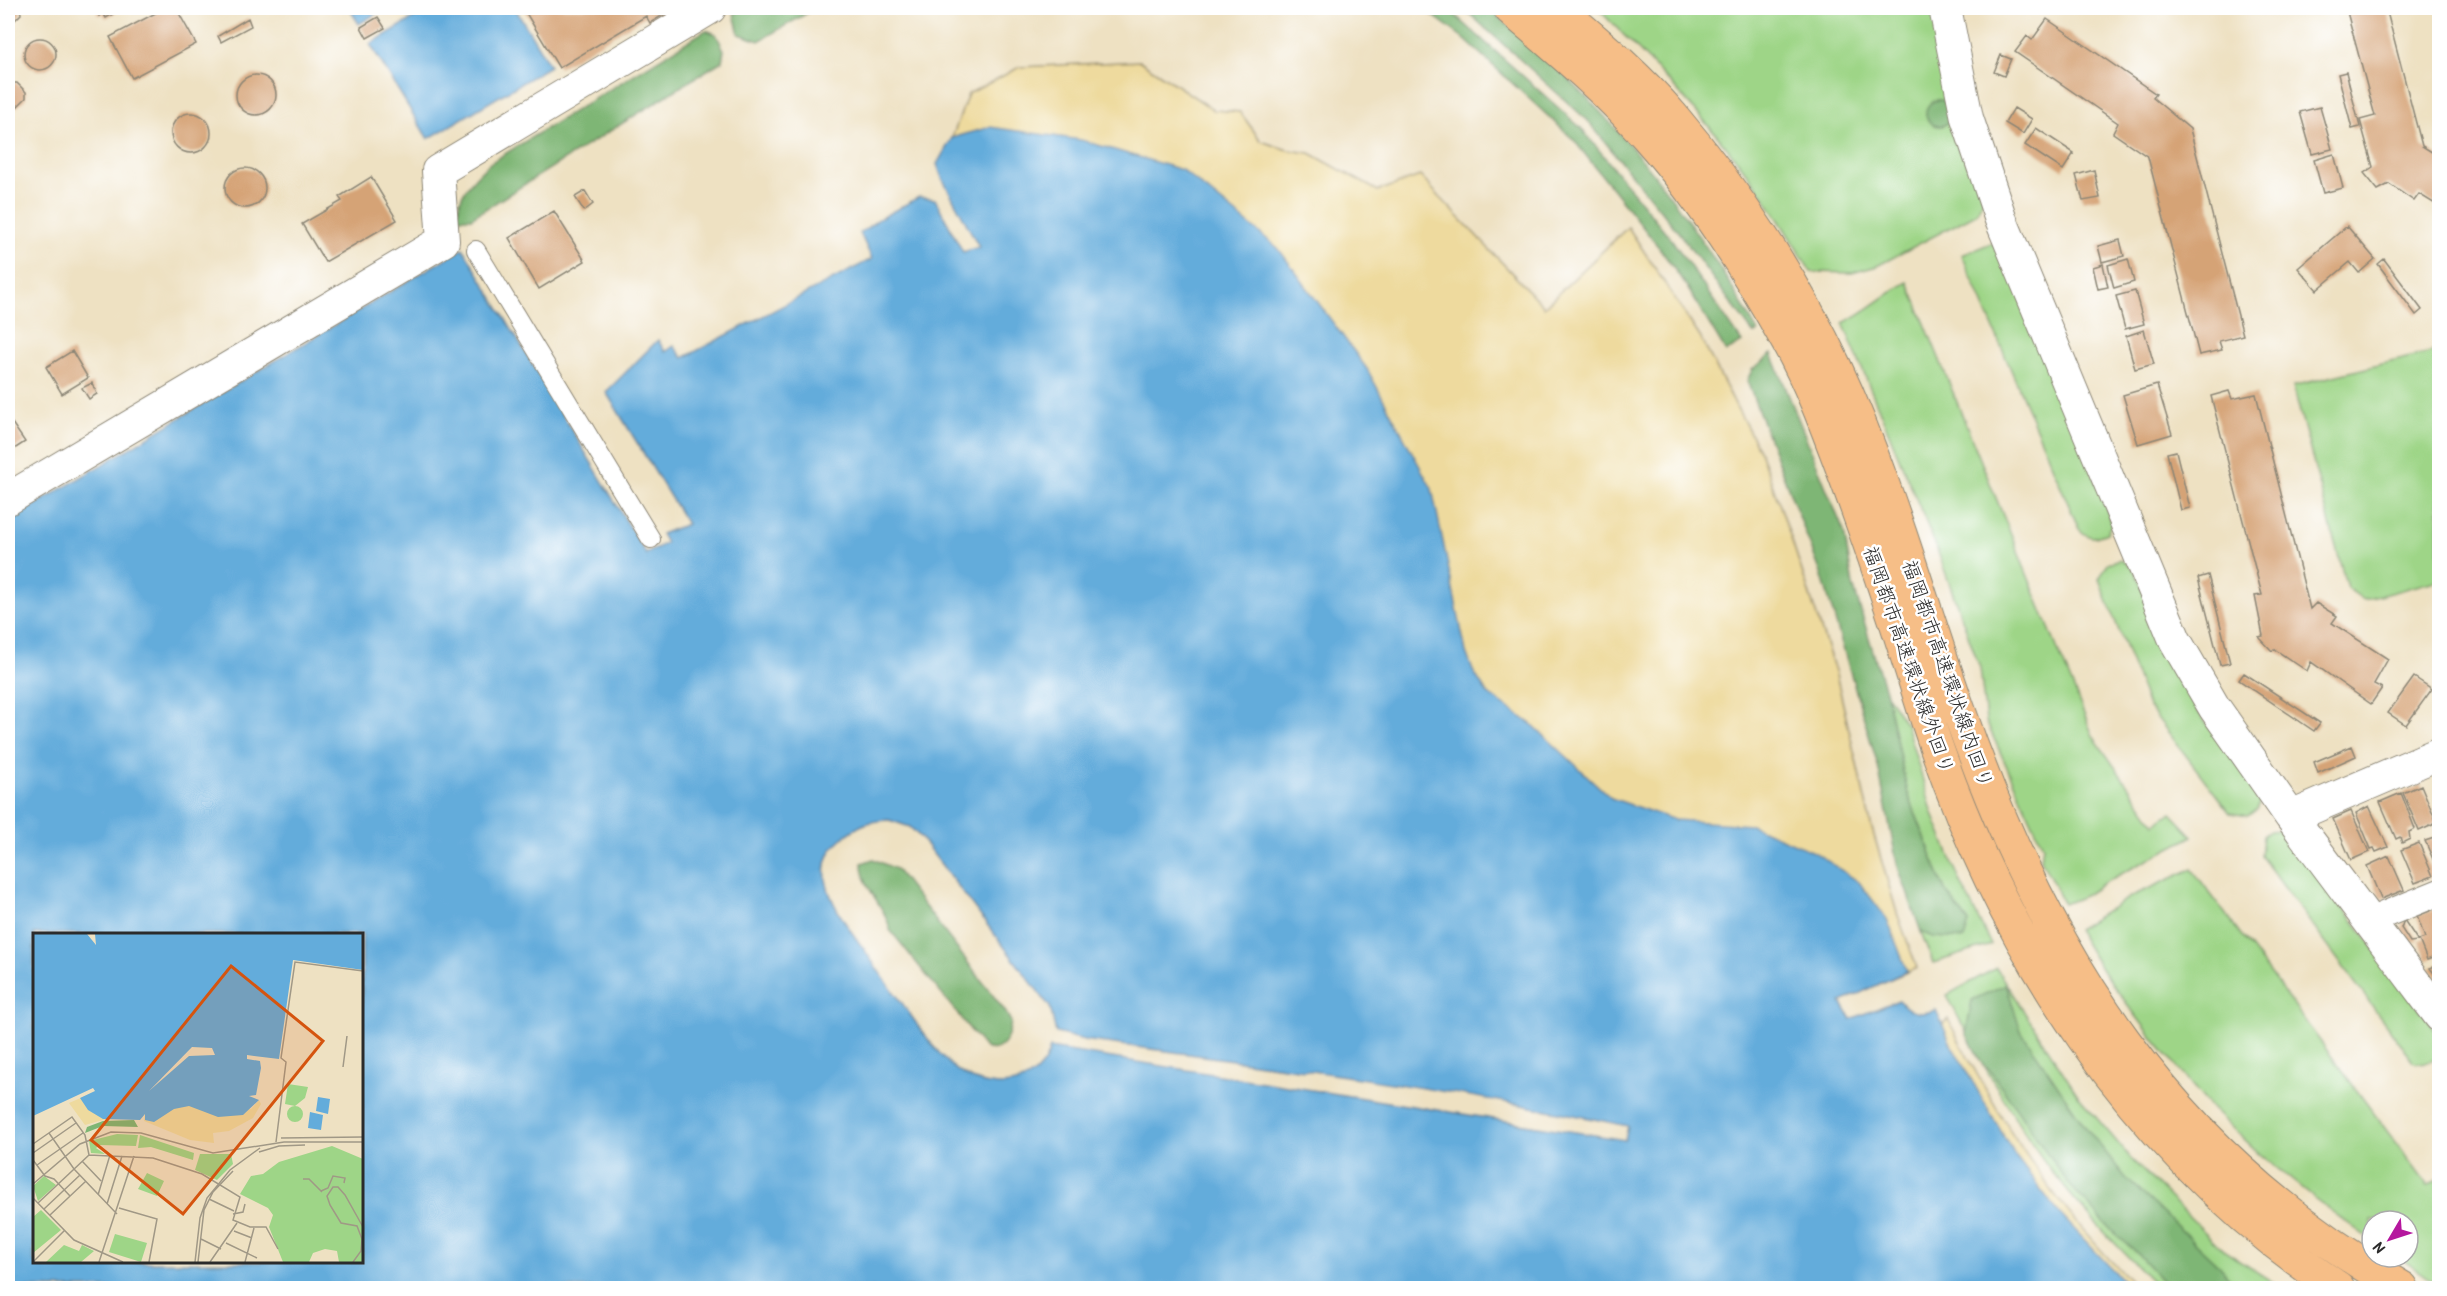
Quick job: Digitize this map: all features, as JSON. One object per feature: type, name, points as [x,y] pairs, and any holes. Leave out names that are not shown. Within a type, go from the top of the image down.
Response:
[{"type":"highway","name":"福岡都市高速環状線外回り","points":[[1510,8],[1595,82],[1647,136],[1734,251],[1790,344],[1820,372],[1835,447],[1956,800],[2016,928],[2053,993],[2088,1047],[2172,1150],[2224,1201],[2338,1288]]},
{"type":"highway","name":"福岡都市高速環状線内回り","points":[[1557,8],[1615,58],[1671,115],[1760,234],[1816,330],[1820,372],[1864,433],[1957,705],[2012,850],[2043,912],[2081,979],[2113,1028],[2153,1080],[2194,1127],[2244,1176],[2351,1259],[2402,1288]]},
{"type":"street","points":[[8,499],[443,241],[438,171],[710,8]]},
{"type":"street","points":[[1946,8],[1967,118],[2001,220],[2175,640],[2214,706],[2291,817],[2439,1016]]},
{"type":"street","points":[[476,250],[651,539]]},
{"type":"street","points":[[2291,817],[2439,753]]},
{"type":"street","points":[[2369,921],[2439,892]]},
{"type":"green space","points":[[1483,7],[1494,13],[1556,68],[1622,136],[1682,212],[1735,292],[1758,332],[1754,334],[1679,233],[1588,121],[1463,8]]},
{"type":"green space","points":[[745,8],[816,8],[759,41],[739,34],[734,14]]},
{"type":"green space","points":[[1423,8],[1447,8],[1581,128],[1672,240],[1742,342],[1726,352],[1687,287],[1661,250],[1573,139],[1462,37]]},
{"type":"green space","points":[[1597,8],[1934,8],[1983,200],[1976,214],[1877,266],[1852,273],[1811,272],[1770,205],[1737,160],[1679,93]]},
{"type":"green space","points":[[706,30],[716,34],[724,50],[722,61],[471,218],[458,218],[460,201],[467,187],[490,163]]},
{"type":"green space","points":[[1939,100],[1948,104],[1952,113],[1948,122],[1939,126],[1930,122],[1926,113],[1930,104]]},
{"type":"green space","points":[[1991,243],[2002,247],[2112,523],[2107,533],[2092,537],[2079,529],[1962,255]]},
{"type":"green space","points":[[1908,282],[2093,736],[2155,824],[2171,813],[2193,836],[2084,896],[2064,904],[2041,859],[2043,846],[1986,721],[1980,668],[1935,544],[1843,323]]},
{"type":"green space","points":[[2439,350],[2439,580],[2364,600],[2347,588],[2293,386]]},
{"type":"green space","points":[[1772,354],[1844,532],[1853,585],[1886,694],[1908,794],[1945,890],[1969,923],[1964,939],[1933,937],[1921,932],[1897,864],[1878,766],[1822,576],[1747,381],[1752,370]]},
{"type":"green space","points":[[2121,559],[2134,570],[2171,659],[2199,713],[2260,795],[2258,808],[2248,816],[2230,813],[2148,706],[2099,579],[2108,563]]},
{"type":"green space","points":[[1886,694],[1906,724],[1933,814],[1960,881],[1991,945],[1933,963],[1921,932],[1933,937],[1969,923],[1945,890],[1908,794]]},
{"type":"green space","points":[[2280,830],[2288,833],[2439,1035],[2440,1055],[2437,1058],[2427,1062],[2413,1061],[2261,856],[2263,836],[2270,831]]},
{"type":"green space","points":[[873,859],[896,869],[1005,1011],[1011,1022],[1007,1038],[1001,1047],[985,1048],[890,930],[888,921],[863,872],[862,863]]},
{"type":"green space","points":[[2192,869],[2428,1186],[2439,1178],[2439,1286],[2416,1269],[2420,1269],[2420,1209],[2360,1209],[2360,1232],[2261,1155],[2212,1109],[2155,1041],[2103,972],[2077,929],[2130,897]]},
{"type":"green space","points":[[1996,968],[2079,1097],[2133,1161],[2223,1250],[2282,1288],[2159,1288],[2091,1218],[2053,1173],[2023,1130],[1983,1064],[1947,995]]},
{"type":"green space","points":[[2006,984],[2021,1031],[2084,1125],[2125,1177],[2214,1261],[2238,1288],[2169,1288],[2067,1182],[1990,1070],[1983,1066],[1966,1033],[1972,1000]]},
{"type":"sand","points":[[1140,61],[1214,110],[1240,112],[1261,141],[1288,150],[1310,153],[1378,191],[1420,176],[1544,307],[1628,227],[1700,337],[1761,454],[1836,674],[1871,825],[1897,913],[1917,968],[1837,1001],[1843,1020],[1930,1037],[1948,1019],[1987,1092],[2031,1162],[2081,1228],[2138,1288],[2098,1288],[1610,908],[952,138],[968,94],[1020,67]]},
{"type":"water","points":[[349,8],[386,8],[359,24]]},
{"type":"water","points":[[431,8],[515,8],[550,66],[428,139],[370,44]]},
{"type":"water","points":[[990,127],[1081,140],[1182,170],[1278,248],[1367,369],[1432,489],[1466,652],[1473,671],[1487,693],[1534,726],[1611,798],[1675,820],[1751,825],[1814,852],[1859,882],[1887,919],[1907,971],[1841,1002],[1851,1019],[1899,1000],[1915,1012],[1925,1013],[1936,1010],[1952,1046],[2016,1157],[2059,1213],[2130,1288],[8,1288],[8,521],[463,248],[646,554],[666,543],[661,534],[687,524],[606,392],[658,340],[665,352],[674,346],[683,358],[872,259],[860,233],[879,219],[919,197],[935,199],[963,252],[979,247],[942,178],[937,164],[952,138]],"holes":[[[889,820],[910,827],[921,838],[1050,1007],[1056,1033],[1084,1040],[1425,1088],[1561,1112],[1628,1126],[1625,1140],[1050,1048],[1045,1061],[1026,1079],[1001,1085],[974,1080],[952,1066],[927,1038],[836,908],[826,878],[826,863],[832,850],[855,829],[870,822]]]},
{"type":"building","points":[[8,8],[20,8],[21,14],[12,23],[8,23]]},
{"type":"building","points":[[95,8],[119,8],[120,10],[106,18],[103,13],[99,16]]},
{"type":"building","points":[[165,8],[176,8],[196,44],[132,78],[110,37]]},
{"type":"building","points":[[523,8],[675,8],[650,23],[646,16],[559,68]]},
{"type":"building","points":[[2346,8],[2386,8],[2422,146],[2440,157],[2440,207],[2419,194],[2414,201],[2389,184],[2378,190],[2364,173],[2373,167],[2360,120],[2375,116]]},
{"type":"building","points":[[378,17],[385,28],[367,38],[361,27]]},
{"type":"building","points":[[248,18],[251,26],[221,42],[218,36]]},
{"type":"building","points":[[2047,19],[2156,94],[2153,98],[2190,129],[2243,335],[2219,341],[2222,350],[2199,355],[2148,157],[2113,133],[2118,123],[2015,52],[2027,36],[2032,40]]},
{"type":"building","points":[[40,38],[51,43],[56,54],[51,65],[40,70],[29,65],[24,54],[29,43]]},
{"type":"building","points":[[2001,55],[2011,59],[2004,76],[1994,72]]},
{"type":"building","points":[[2346,72],[2360,127],[2352,129],[2338,74]]},
{"type":"building","points":[[256,75],[270,81],[276,95],[270,109],[256,115],[242,109],[236,95],[242,81]]},
{"type":"building","points":[[17,83],[26,92],[26,98],[17,107],[8,105],[8,85]]},
{"type":"building","points":[[2320,107],[2332,149],[2312,154],[2300,112]]},
{"type":"building","points":[[2014,108],[2032,119],[2023,134],[2005,123]]},
{"type":"building","points":[[191,113],[205,119],[211,133],[205,147],[191,153],[177,147],[171,133],[177,119]]},
{"type":"building","points":[[2036,128],[2074,153],[2063,170],[2025,145]]},
{"type":"building","points":[[2334,154],[2343,188],[2323,193],[2314,160]]},
{"type":"building","points":[[245,168],[259,174],[265,188],[259,202],[245,208],[231,202],[225,188],[231,174]]},
{"type":"building","points":[[2094,170],[2100,198],[2083,201],[2076,175]]},
{"type":"building","points":[[371,177],[397,220],[325,262],[302,224],[342,201],[339,197]]},
{"type":"building","points":[[585,191],[593,204],[584,211],[575,197]]},
{"type":"building","points":[[554,211],[585,261],[539,289],[509,238]]},
{"type":"building","points":[[2347,226],[2375,259],[2359,273],[2350,262],[2317,290],[2298,268]]},
{"type":"building","points":[[2120,240],[2124,256],[2102,262],[2098,246]]},
{"type":"building","points":[[2128,259],[2134,282],[2114,288],[2108,265]]},
{"type":"building","points":[[2384,259],[2422,310],[2416,315],[2378,264]]},
{"type":"building","points":[[2103,264],[2108,287],[2098,289],[2093,267]]},
{"type":"building","points":[[2135,291],[2144,324],[2125,329],[2116,296]]},
{"type":"building","points":[[2144,330],[2154,364],[2135,369],[2126,336]]},
{"type":"building","points":[[72,351],[88,378],[62,394],[46,367]]},
{"type":"building","points":[[92,383],[97,394],[89,399],[82,388]]},
{"type":"building","points":[[2157,385],[2172,434],[2138,444],[2123,395]]},
{"type":"building","points":[[2229,391],[2232,399],[2256,394],[2310,609],[2316,603],[2337,616],[2332,623],[2388,659],[2374,684],[2382,688],[2371,704],[2311,662],[2307,671],[2274,649],[2272,651],[2259,637],[2263,636],[2255,596],[2262,595],[2211,396]]},
{"type":"building","points":[[12,423],[25,442],[8,453],[8,426]]},
{"type":"building","points":[[2176,451],[2190,508],[2181,510],[2167,453]]},
{"type":"building","points":[[2208,575],[2230,663],[2220,665],[2198,578]]},
{"type":"building","points":[[2244,673],[2320,723],[2314,731],[2239,680]]},
{"type":"building","points":[[2414,677],[2432,689],[2406,725],[2388,713]]},
{"type":"building","points":[[2352,746],[2356,756],[2318,773],[2314,762]]},
{"type":"building","points":[[2421,785],[2437,823],[2419,831],[2403,793]]},
{"type":"building","points":[[2401,793],[2415,829],[2409,832],[2410,839],[2402,843],[2400,837],[2396,839],[2380,802]]},
{"type":"building","points":[[2369,806],[2388,847],[2376,852],[2374,848],[2371,849],[2356,813]]},
{"type":"building","points":[[2351,811],[2369,852],[2351,860],[2333,819]]},
{"type":"building","points":[[2440,836],[2440,875],[2425,841]]},
{"type":"building","points":[[2419,843],[2433,876],[2415,883],[2401,850]]},
{"type":"building","points":[[2389,856],[2404,890],[2381,899],[2367,866]]},
{"type":"building","points":[[2440,907],[2440,955],[2427,960],[2419,940],[2425,938],[2417,916]]},
{"type":"building","points":[[2404,920],[2418,941],[2410,942],[2401,928]]},
{"type":"building","points":[[2440,964],[2440,981],[2430,968]]}]
